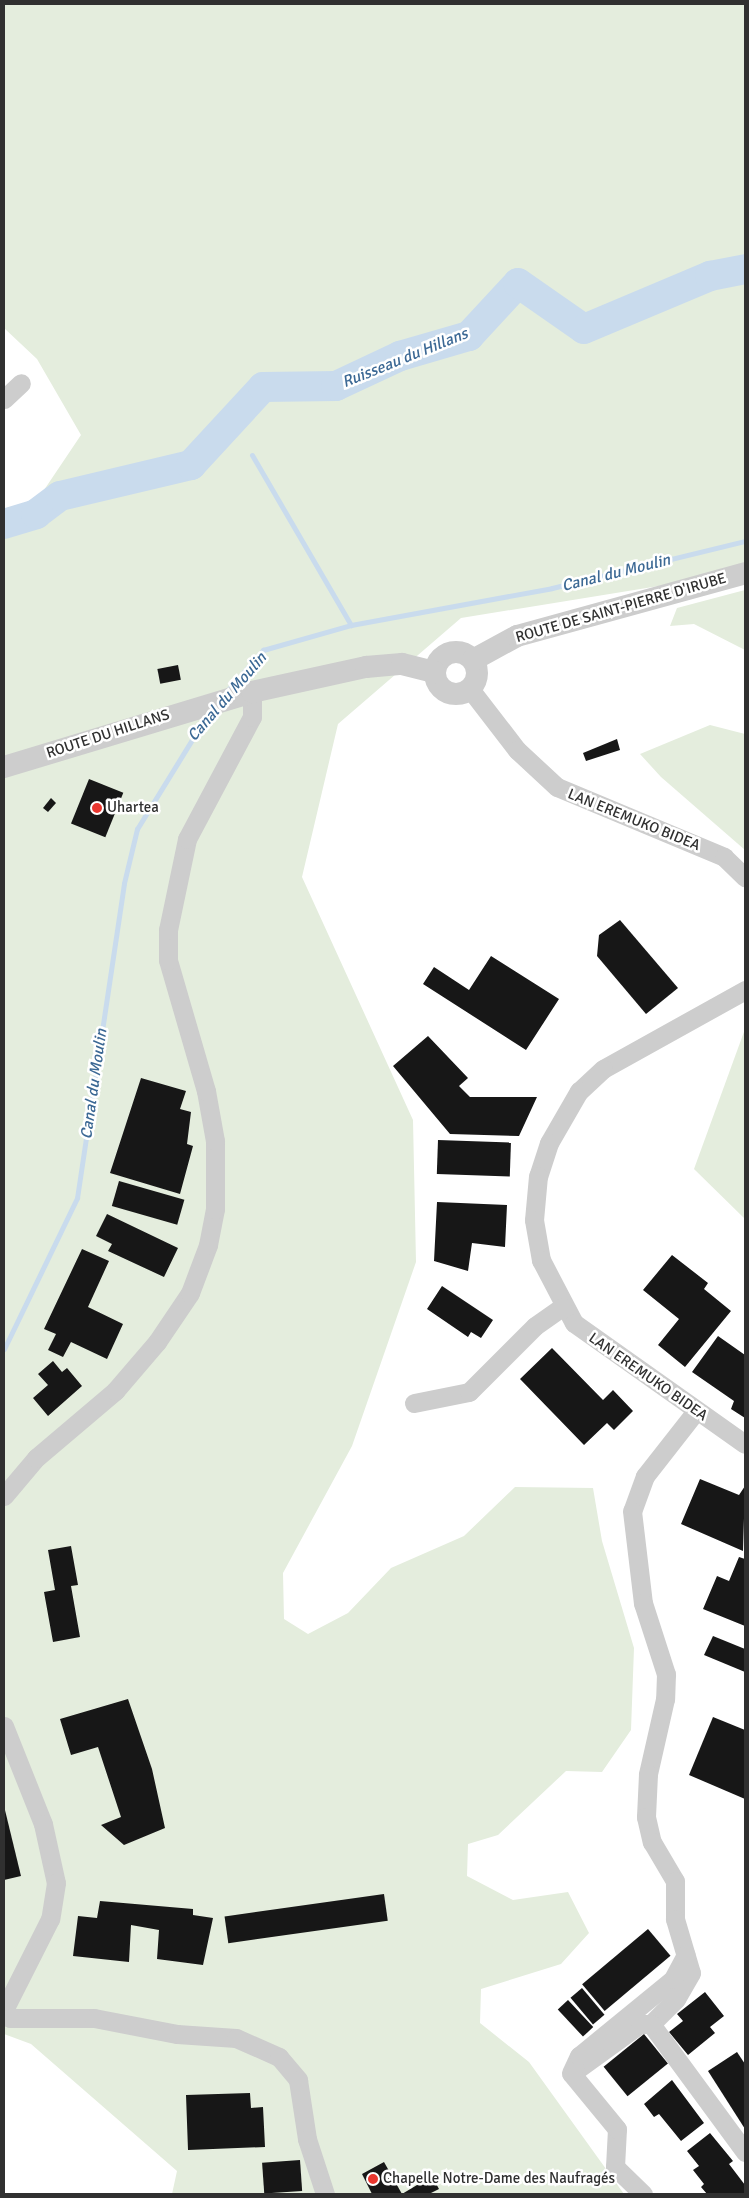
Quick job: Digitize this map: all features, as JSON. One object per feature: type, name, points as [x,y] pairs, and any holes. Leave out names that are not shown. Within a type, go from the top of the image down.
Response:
[{"type":"street","points":[[4,399],[21,383]]},
{"type":"street","name":"ROUTE DE SAINT-PIERRE D'IRUBE","points":[[473,660],[517,636],[745,573]]},
{"type":"street","points":[[4,1496],[36,1458],[115,1391],[157,1342],[190,1292],[208,1245],[215,1209],[215,1141],[206,1091],[168,960],[168,930],[187,839],[252,717],[252,692],[366,667],[402,664],[435,672],[445,690],[459,693],[470,689],[478,673],[473,660],[454,652],[441,658],[435,672]]},
{"type":"street","name":"LAN EREMUKO BIDEA","points":[[470,689],[516,750],[557,787],[724,857],[745,876]]},
{"type":"street","name":"ROUTE DU HILLANS","points":[[4,767],[212,702],[252,692]]},
{"type":"street","name":"LAN EREMUKO BIDEA","points":[[745,990],[603,1069],[564,1114],[538,1176],[534,1220],[541,1260],[562,1307],[593,1340],[745,1444]]},
{"type":"street","points":[[414,1403],[469,1392],[535,1326],[562,1307]]},
{"type":"street","points":[[571,2074],[640,2024],[651,2024],[689,1980],[686,1955],[675,1919],[675,1881],[652,1842],[646,1817],[648,1774],[665,1699],[666,1674],[643,1604],[632,1530],[637,1492],[645,1476],[696,1411]]},
{"type":"street","points":[[4,1726],[43,1824],[56,1883],[50,1919],[4,2010]]},
{"type":"street","points":[[571,2074],[579,2056],[673,1979],[686,1955]]},
{"type":"street","points":[[4,2014],[10,2018],[94,2018],[178,2034],[236,2038],[280,2057],[298,2080],[307,2139],[325,2194]]},
{"type":"street","points":[[651,2024],[745,2152]]},
{"type":"street","points":[[571,2074],[617,2129],[615,2168],[643,2194]]},
{"type":"green space","points":[[4,4],[745,4],[745,572],[461,618],[338,724],[302,877],[413,1120],[416,1262],[352,1446],[283,1573],[284,1619],[308,1634],[348,1613],[391,1568],[464,1536],[515,1487],[593,1488],[602,1541],[634,1648],[631,1730],[602,1772],[566,1771],[498,1835],[468,1844],[467,1876],[513,1900],[568,1892],[589,1933],[561,1964],[481,1989],[480,2023],[529,2062],[624,2194],[172,2194],[177,2171],[31,2044],[4,2034],[4,521],[42,493],[81,435],[37,359],[4,328]]},
{"type":"green space","points":[[745,590],[745,650],[694,624],[670,626],[677,608]]},
{"type":"green space","points":[[710,725],[745,734],[745,850],[661,777],[640,754]]},
{"type":"green space","points":[[745,1029],[745,1219],[694,1169]]},
{"type":"building","points":[[178,665],[181,680],[160,684],[157,669]]},
{"type":"building","points":[[617,739],[620,750],[586,761],[583,753]]},
{"type":"building","name":"Uhartea","points":[[89,779],[123,793],[105,837],[71,824]]},
{"type":"building","points":[[51,798],[56,803],[48,812],[43,808]]},
{"type":"building","points":[[620,920],[678,988],[646,1014],[597,956],[599,935]]},
{"type":"building","points":[[491,956],[559,999],[526,1050],[423,984],[434,967],[469,990]]},
{"type":"building","points":[[428,1036],[468,1078],[459,1086],[470,1097],[537,1097],[519,1136],[450,1134],[393,1066]]},
{"type":"building","points":[[141,1078],[186,1091],[180,1109],[191,1112],[187,1144],[193,1146],[180,1194],[110,1173]]},
{"type":"building","points":[[438,1140],[511,1143],[510,1177],[437,1174]]},
{"type":"building","points":[[119,1181],[184,1200],[177,1225],[112,1206]]},
{"type":"building","points":[[437,1202],[507,1205],[505,1247],[472,1243],[468,1271],[434,1261]]},
{"type":"building","points":[[107,1214],[178,1248],[164,1277],[108,1251],[112,1244],[96,1236]]},
{"type":"building","points":[[82,1249],[109,1261],[88,1307],[123,1324],[107,1359],[71,1342],[63,1357],[48,1350],[56,1334],[44,1329]]},
{"type":"building","points":[[672,1255],[708,1283],[704,1289],[731,1311],[685,1367],[658,1345],[679,1319],[643,1290]]},
{"type":"building","points":[[442,1286],[493,1320],[481,1338],[471,1332],[468,1337],[427,1309]]},
{"type":"building","points":[[718,1336],[745,1355],[745,1418],[731,1409],[734,1401],[692,1372]]},
{"type":"building","points":[[552,1348],[603,1400],[613,1390],[633,1411],[614,1430],[607,1423],[584,1445],[520,1379]]},
{"type":"building","points":[[53,1361],[62,1372],[67,1368],[82,1386],[48,1416],[33,1398],[48,1385],[38,1374]]},
{"type":"building","points":[[700,1479],[739,1495],[745,1486],[743,1551],[681,1524]]},
{"type":"building","points":[[71,1546],[78,1585],[71,1586],[80,1637],[53,1642],[44,1592],[55,1590],[48,1550]]},
{"type":"building","points":[[739,1557],[745,1559],[745,1626],[703,1609],[717,1576],[729,1581]]},
{"type":"building","points":[[713,1636],[745,1649],[745,1672],[704,1655]]},
{"type":"building","points":[[128,1699],[152,1769],[165,1828],[124,1845],[101,1825],[121,1817],[98,1747],[71,1755],[60,1719]]},
{"type":"building","points":[[713,1717],[745,1730],[745,1799],[689,1775]]},
{"type":"building","points":[[4,1806],[21,1876],[4,1880]]},
{"type":"building","points":[[384,1894],[388,1921],[228,1943],[225,1916]]},
{"type":"building","points":[[100,1901],[193,1909],[193,1915],[213,1918],[203,1965],[157,1959],[159,1930],[131,1925],[129,1962],[73,1956],[78,1916],[97,1918]]},
{"type":"building","points":[[648,1929],[670,1956],[605,2011],[582,1984]]},
{"type":"building","points":[[582,1988],[604,2015],[593,2024],[571,1998]]},
{"type":"building","points":[[705,1992],[724,2016],[710,2027],[715,2033],[688,2055],[669,2032],[683,2021],[677,2014]]},
{"type":"building","points":[[568,2000],[593,2027],[583,2037],[558,2010]]},
{"type":"building","points":[[644,2034],[668,2064],[628,2096],[604,2067]]},
{"type":"building","points":[[737,2052],[745,2064],[745,2129],[708,2071]]},
{"type":"building","points":[[672,2080],[704,2123],[681,2141],[659,2114],[654,2117],[644,2104]]},
{"type":"building","points":[[250,2093],[251,2108],[263,2107],[265,2147],[188,2150],[186,2095]]},
{"type":"building","points":[[710,2133],[733,2161],[729,2164],[745,2185],[745,2194],[707,2194],[701,2187],[704,2184],[693,2170],[699,2166],[687,2151]]},
{"type":"building","points":[[300,2160],[302,2191],[264,2194],[262,2163]]},
{"type":"building","points":[[384,2162],[402,2194],[372,2194],[362,2174]]},
{"type":"building","points":[[432,2176],[439,2189],[429,2194],[402,2194]]},
{"type":"waterway","name":"Ruisseau du Hillans","points":[[4,524],[36,514],[60,496],[191,465],[263,387],[336,386],[400,356],[469,336],[518,283],[584,329],[710,276],[745,269]]},
{"type":"waterway","points":[[252,455],[351,625]]},
{"type":"waterway","name":"Canal du Moulin","points":[[227,691],[263,650],[351,625],[552,588],[745,541]]},
{"type":"waterway","name":"Canal du Moulin","points":[[4,1349],[77,1198],[124,883],[137,829],[207,715]]},
{"type":"place","name":"Uhartea","points":[[97,808]]},
{"type":"place","name":"Chapelle Notre-Dame des Naufragés","points":[[373,2179]]}]
